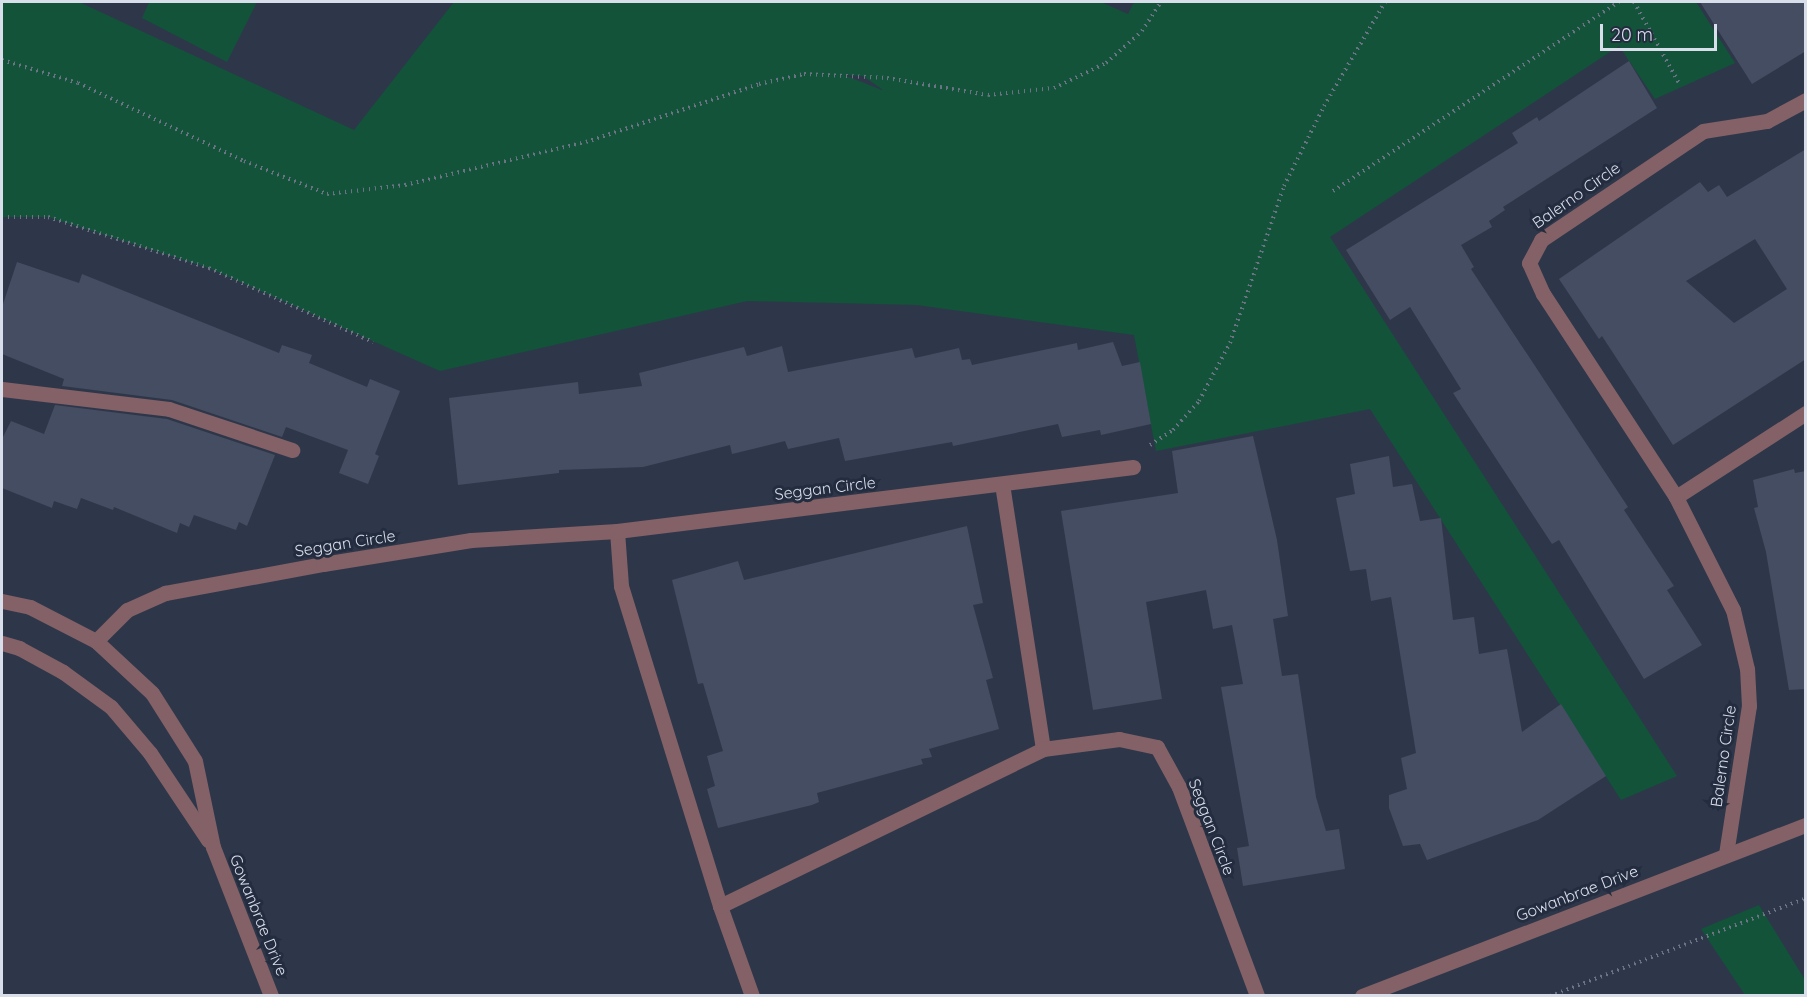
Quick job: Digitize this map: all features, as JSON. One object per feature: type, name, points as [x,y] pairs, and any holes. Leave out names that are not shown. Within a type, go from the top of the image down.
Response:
[{"type":"street","name":"Balerno Circle","points":[[1726,854],[1749,706],[1747,669],[1723,585],[1676,498],[1536,283],[1530,257],[1541,240],[1703,131],[1767,121],[1806,100]]},
{"type":"street","points":[[2,389],[169,409],[292,450]]},
{"type":"street","points":[[1676,498],[1806,413]]},
{"type":"street","name":"Seggan Circle","points":[[96,641],[127,610],[165,593],[471,540],[617,531],[1133,466]]},
{"type":"street","points":[[1002,484],[1043,749]]},
{"type":"street","points":[[617,531],[621,586],[720,906],[752,996]]},
{"type":"street","name":"Gowanbrae Drive","points":[[2,601],[30,607],[96,641],[152,693],[195,761],[213,848],[272,996]]},
{"type":"street","name":"Gowanbrae Drive","points":[[2,643],[20,648],[63,672],[111,708],[150,753],[213,848]]},
{"type":"street","name":"Seggan Circle","points":[[720,906],[1043,749],[1119,739],[1157,747],[1179,787],[1257,996]]},
{"type":"street","name":"Gowanbrae Drive","points":[[1362,996],[1806,825]]},
{"type":"path","points":[[2,60],[78,83],[244,161],[327,194],[405,185],[586,142],[759,84],[804,74],[887,78],[988,94],[1054,88],[1077,80],[1106,63],[1142,31],[1161,2]]},
{"type":"path","points":[[1133,466],[1147,447],[1173,430],[1199,401],[1230,342],[1284,186],[1324,106],[1385,2]]},
{"type":"path","points":[[1333,191],[1618,2]]},
{"type":"path","points":[[1634,2],[1680,85]]},
{"type":"path","points":[[2,217],[48,217],[209,268],[373,342]]},
{"type":"path","points":[[1550,996],[1806,898]]},
{"type":"green space","points":[[2,2],[79,2],[354,130],[454,2],[1101,2],[1128,14],[1134,2],[1696,2],[1735,63],[1655,99],[1619,46],[1330,237],[1677,776],[1621,800],[1370,409],[1156,451],[1134,335],[917,305],[747,301],[440,371],[209,268],[48,217],[2,217]],"holes":[[[844,75],[863,76],[883,90]]]},
{"type":"green space","points":[[149,2],[257,2],[227,62],[142,18]]},
{"type":"green space","points":[[1759,905],[1805,980],[1805,995],[1745,995],[1701,929]]},
{"type":"building","points":[[1700,2],[1806,2],[1806,51],[1752,84]]},
{"type":"building","points":[[1629,61],[1657,108],[1503,207],[1505,210],[1489,221],[1492,227],[1461,245],[1474,267],[1471,269],[1628,507],[1624,510],[1674,586],[1667,590],[1702,645],[1644,679],[1559,540],[1552,544],[1453,393],[1461,389],[1410,307],[1390,320],[1346,250],[1518,143],[1512,133],[1537,117],[1539,121]]},
{"type":"building","points":[[1806,149],[1806,359],[1673,445],[1602,336],[1599,339],[1559,279],[1700,182],[1708,192],[1719,185],[1727,197]],"holes":[[[1755,239],[1787,289],[1734,323],[1686,281]]]},
{"type":"building","points":[[17,262],[79,283],[82,274],[279,353],[282,345],[312,355],[309,363],[367,387],[370,379],[400,391],[375,454],[379,456],[368,484],[339,473],[348,450],[286,427],[282,437],[172,400],[62,386],[64,379],[2,354],[2,307]]},
{"type":"building","points":[[1113,342],[1122,366],[1140,362],[1151,424],[1101,435],[1100,430],[1062,437],[1058,424],[953,446],[952,442],[845,461],[839,438],[788,449],[785,441],[732,454],[730,445],[643,467],[559,470],[559,473],[458,485],[449,398],[578,382],[579,394],[642,386],[639,373],[744,347],[747,356],[782,346],[788,372],[912,348],[915,358],[959,348],[962,360],[970,359],[972,365],[1077,343],[1078,350]]},
{"type":"building","points":[[55,405],[167,419],[275,455],[247,526],[239,522],[236,530],[194,515],[189,527],[180,523],[177,533],[114,507],[113,510],[81,498],[77,509],[54,501],[52,508],[2,488],[2,439],[11,421],[44,434]]},
{"type":"building","points":[[1253,436],[1277,540],[1288,616],[1273,619],[1282,676],[1298,674],[1316,797],[1326,831],[1339,829],[1345,869],[1243,886],[1237,848],[1249,846],[1221,687],[1243,684],[1232,625],[1213,629],[1206,590],[1146,602],[1162,699],[1093,710],[1061,511],[1178,493],[1172,451]]},
{"type":"building","points":[[1389,456],[1393,487],[1412,484],[1420,521],[1441,518],[1453,620],[1474,617],[1479,654],[1507,649],[1522,732],[1561,704],[1606,776],[1538,820],[1427,860],[1420,844],[1403,846],[1389,808],[1389,795],[1407,789],[1401,758],[1416,753],[1391,597],[1371,601],[1366,569],[1350,571],[1336,498],[1355,494],[1350,464]]},
{"type":"building","points":[[1794,469],[1795,473],[1806,471],[1806,689],[1789,690],[1766,552],[1754,508],[1758,507],[1753,480]]},
{"type":"building","points":[[967,526],[983,603],[973,605],[993,678],[986,680],[999,729],[929,749],[932,757],[921,759],[923,764],[817,793],[819,802],[812,805],[718,828],[707,789],[715,786],[707,756],[723,751],[703,683],[698,684],[672,580],[738,561],[744,580]]}]
